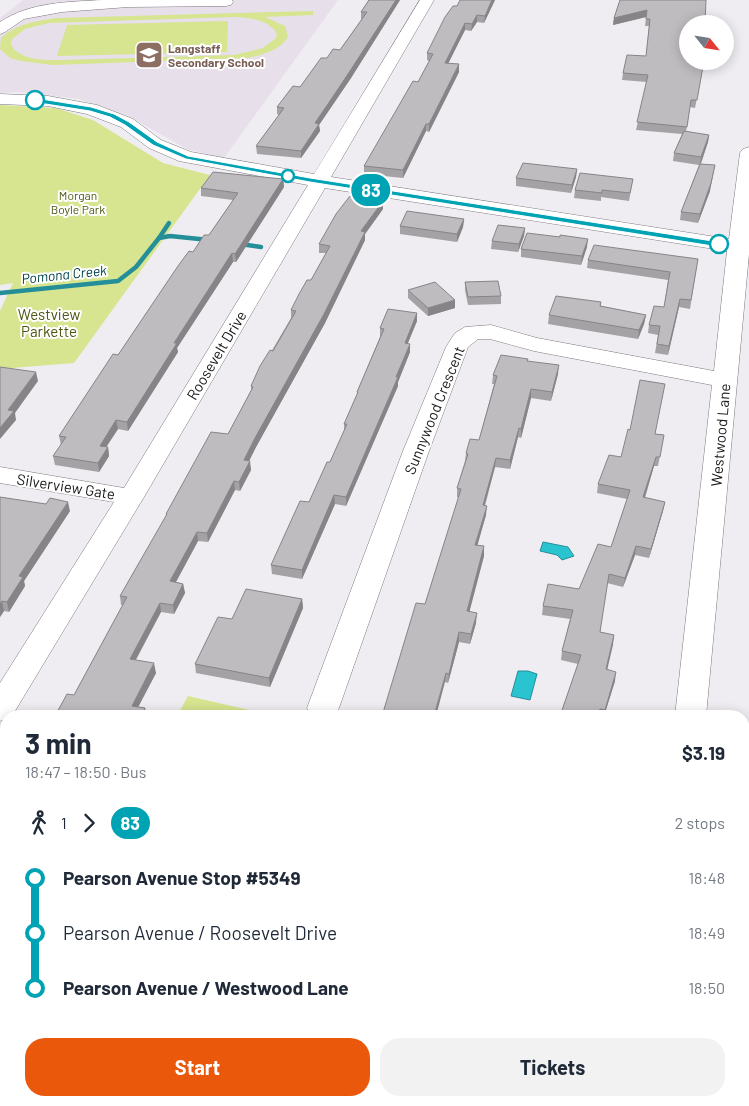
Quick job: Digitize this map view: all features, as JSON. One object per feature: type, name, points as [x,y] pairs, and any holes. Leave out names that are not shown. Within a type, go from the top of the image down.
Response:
[{"type":"street","points":[[0,29],[39,0]]},
{"type":"street","name":"Roosevelt Drive","points":[[0,708],[131,497],[427,0]]},
{"type":"street","points":[[19,16],[62,7],[135,2],[216,2]]},
{"type":"street","points":[[0,99],[48,101],[91,109],[112,116],[155,144],[186,157],[319,181],[743,248]]},
{"type":"street","name":"Westwood Lane","points":[[692,710],[725,380],[743,248],[749,153]]},
{"type":"street","name":"Sunnywood Crescent","points":[[323,708],[416,451],[457,346],[463,338],[473,332],[491,332],[534,344],[725,380]]},
{"type":"street","name":"Silverview Gate","points":[[0,475],[131,497]]},
{"type":"shaded area","name":"Langstaff Secondary School","points":[[23,0],[338,0],[224,158],[187,149],[128,116],[79,99],[18,92],[0,93],[0,18]]},
{"type":"green space","points":[[313,11],[313,15],[265,17],[285,26],[288,37],[276,49],[248,58],[53,65],[10,58],[0,49],[1,38],[13,29],[34,22],[56,18]],"holes":[[[235,17],[264,22],[277,34],[276,38],[263,48],[234,55],[61,60],[27,57],[15,50],[11,45],[12,39],[25,29],[49,23]]]},
{"type":"green space","points":[[228,21],[227,52],[57,56],[67,25]]},
{"type":"green space","name":"Morgan Boyle Park","points":[[0,105],[56,108],[93,120],[163,163],[210,175],[74,363],[0,369],[0,311],[13,283],[0,285]]},
{"type":"green space","points":[[188,696],[250,710],[180,710]]},
{"type":"water","points":[[543,542],[568,547],[574,556],[562,560],[557,555],[540,551]]},
{"type":"water","points":[[518,671],[528,671],[537,674],[530,700],[511,696]]},
{"type":"building","points":[[369,0],[396,0],[315,123],[319,124],[301,151],[256,146],[284,108],[277,107],[293,86],[300,87],[321,58],[327,58],[333,49],[340,50],[367,12],[361,12]]},
{"type":"building","points":[[460,0],[492,0],[485,16],[477,15],[472,24],[465,23],[445,63],[459,64],[429,124],[426,124],[403,170],[364,166],[413,81],[418,82],[433,54],[427,53],[445,17],[453,6],[457,6]]},
{"type":"building","points":[[620,0],[706,0],[705,15],[679,15],[679,70],[702,70],[697,100],[691,100],[687,127],[637,122],[648,75],[623,73],[627,55],[646,56],[650,19],[646,19],[647,10],[614,18]]},
{"type":"building","points":[[684,131],[709,135],[701,157],[674,153]]},
{"type":"building","points":[[523,163],[577,169],[572,185],[516,178]]},
{"type":"building","points":[[700,164],[715,165],[700,214],[681,212]]},
{"type":"building","points":[[213,172],[283,179],[235,254],[232,253],[174,343],[177,343],[127,422],[116,420],[100,446],[108,447],[98,463],[53,456],[66,437],[59,436],[113,354],[118,355],[189,251],[193,252],[204,235],[209,235],[238,193],[201,188]]},
{"type":"building","points":[[580,173],[633,179],[630,193],[602,190],[602,193],[575,190]]},
{"type":"building","points":[[350,196],[383,201],[361,231],[365,232],[324,314],[244,460],[250,461],[239,482],[234,481],[207,533],[197,532],[170,581],[183,584],[173,605],[160,603],[130,659],[154,663],[132,706],[145,708],[144,710],[58,710],[67,694],[74,695],[127,597],[120,596],[211,432],[228,434],[253,387],[251,386],[260,366],[270,350],[273,351],[296,311],[291,310],[299,294],[307,280],[311,280],[330,246],[319,244],[336,214]]},
{"type":"building","points":[[407,211],[464,219],[457,234],[400,226]]},
{"type":"building","points":[[498,225],[525,228],[519,244],[492,241]]},
{"type":"building","points":[[527,233],[588,239],[582,256],[521,249]]},
{"type":"building","points":[[594,245],[698,259],[691,300],[680,299],[669,346],[657,344],[660,326],[649,325],[654,306],[664,307],[670,272],[588,260]]},
{"type":"building","points":[[498,281],[501,296],[468,297],[465,282]]},
{"type":"building","points":[[435,282],[455,300],[428,308],[408,290]]},
{"type":"building","points":[[556,296],[601,302],[600,306],[646,315],[639,330],[549,315]]},
{"type":"building","points":[[388,309],[417,313],[405,343],[410,344],[396,377],[398,377],[346,497],[334,495],[302,570],[271,565],[300,501],[309,502],[327,462],[330,462],[384,329],[380,328]]},
{"type":"building","points":[[501,355],[559,365],[552,392],[531,389],[521,429],[519,428],[510,460],[496,458],[483,505],[487,506],[475,545],[484,546],[467,611],[477,613],[471,634],[459,632],[449,674],[446,673],[436,710],[384,710],[416,603],[425,604],[461,489],[457,488],[468,454],[466,453],[470,439],[479,440],[497,376],[493,375]]},
{"type":"building","points":[[0,367],[36,372],[8,410],[14,411],[0,428]]},
{"type":"building","points":[[640,380],[665,384],[655,434],[664,435],[660,457],[656,457],[643,497],[665,502],[651,549],[636,546],[625,578],[609,574],[600,632],[614,635],[606,669],[616,672],[605,710],[562,710],[581,655],[562,651],[573,610],[543,606],[548,584],[579,589],[598,544],[611,547],[630,490],[598,484],[609,455],[621,457],[628,429],[630,430]]},
{"type":"building","points":[[0,497],[46,504],[50,498],[68,502],[19,576],[23,577],[7,602],[2,601],[0,604]]},
{"type":"building","points":[[246,589],[302,599],[269,678],[195,664],[218,617],[232,619]]},
{"type":"waterway","points":[[159,238],[169,223]]},
{"type":"waterway","name":"Pomona Creek","points":[[159,238],[170,236],[209,240]]},
{"type":"waterway","name":"Pomona Creek","points":[[0,293],[118,281],[136,267],[159,238]]},
{"type":"waterway","name":"Pomona Creek","points":[[240,244],[261,247]]},
{"type":"bus line","name":"83","points":[[35,100],[91,109],[112,116],[155,144],[186,157],[310,180],[719,244]]},
{"type":"place","name":"Langstaff Secondary School","points":[[149,55]]},
{"type":"park label","name":"Westview Parkette","points":[[49,322]]}]
